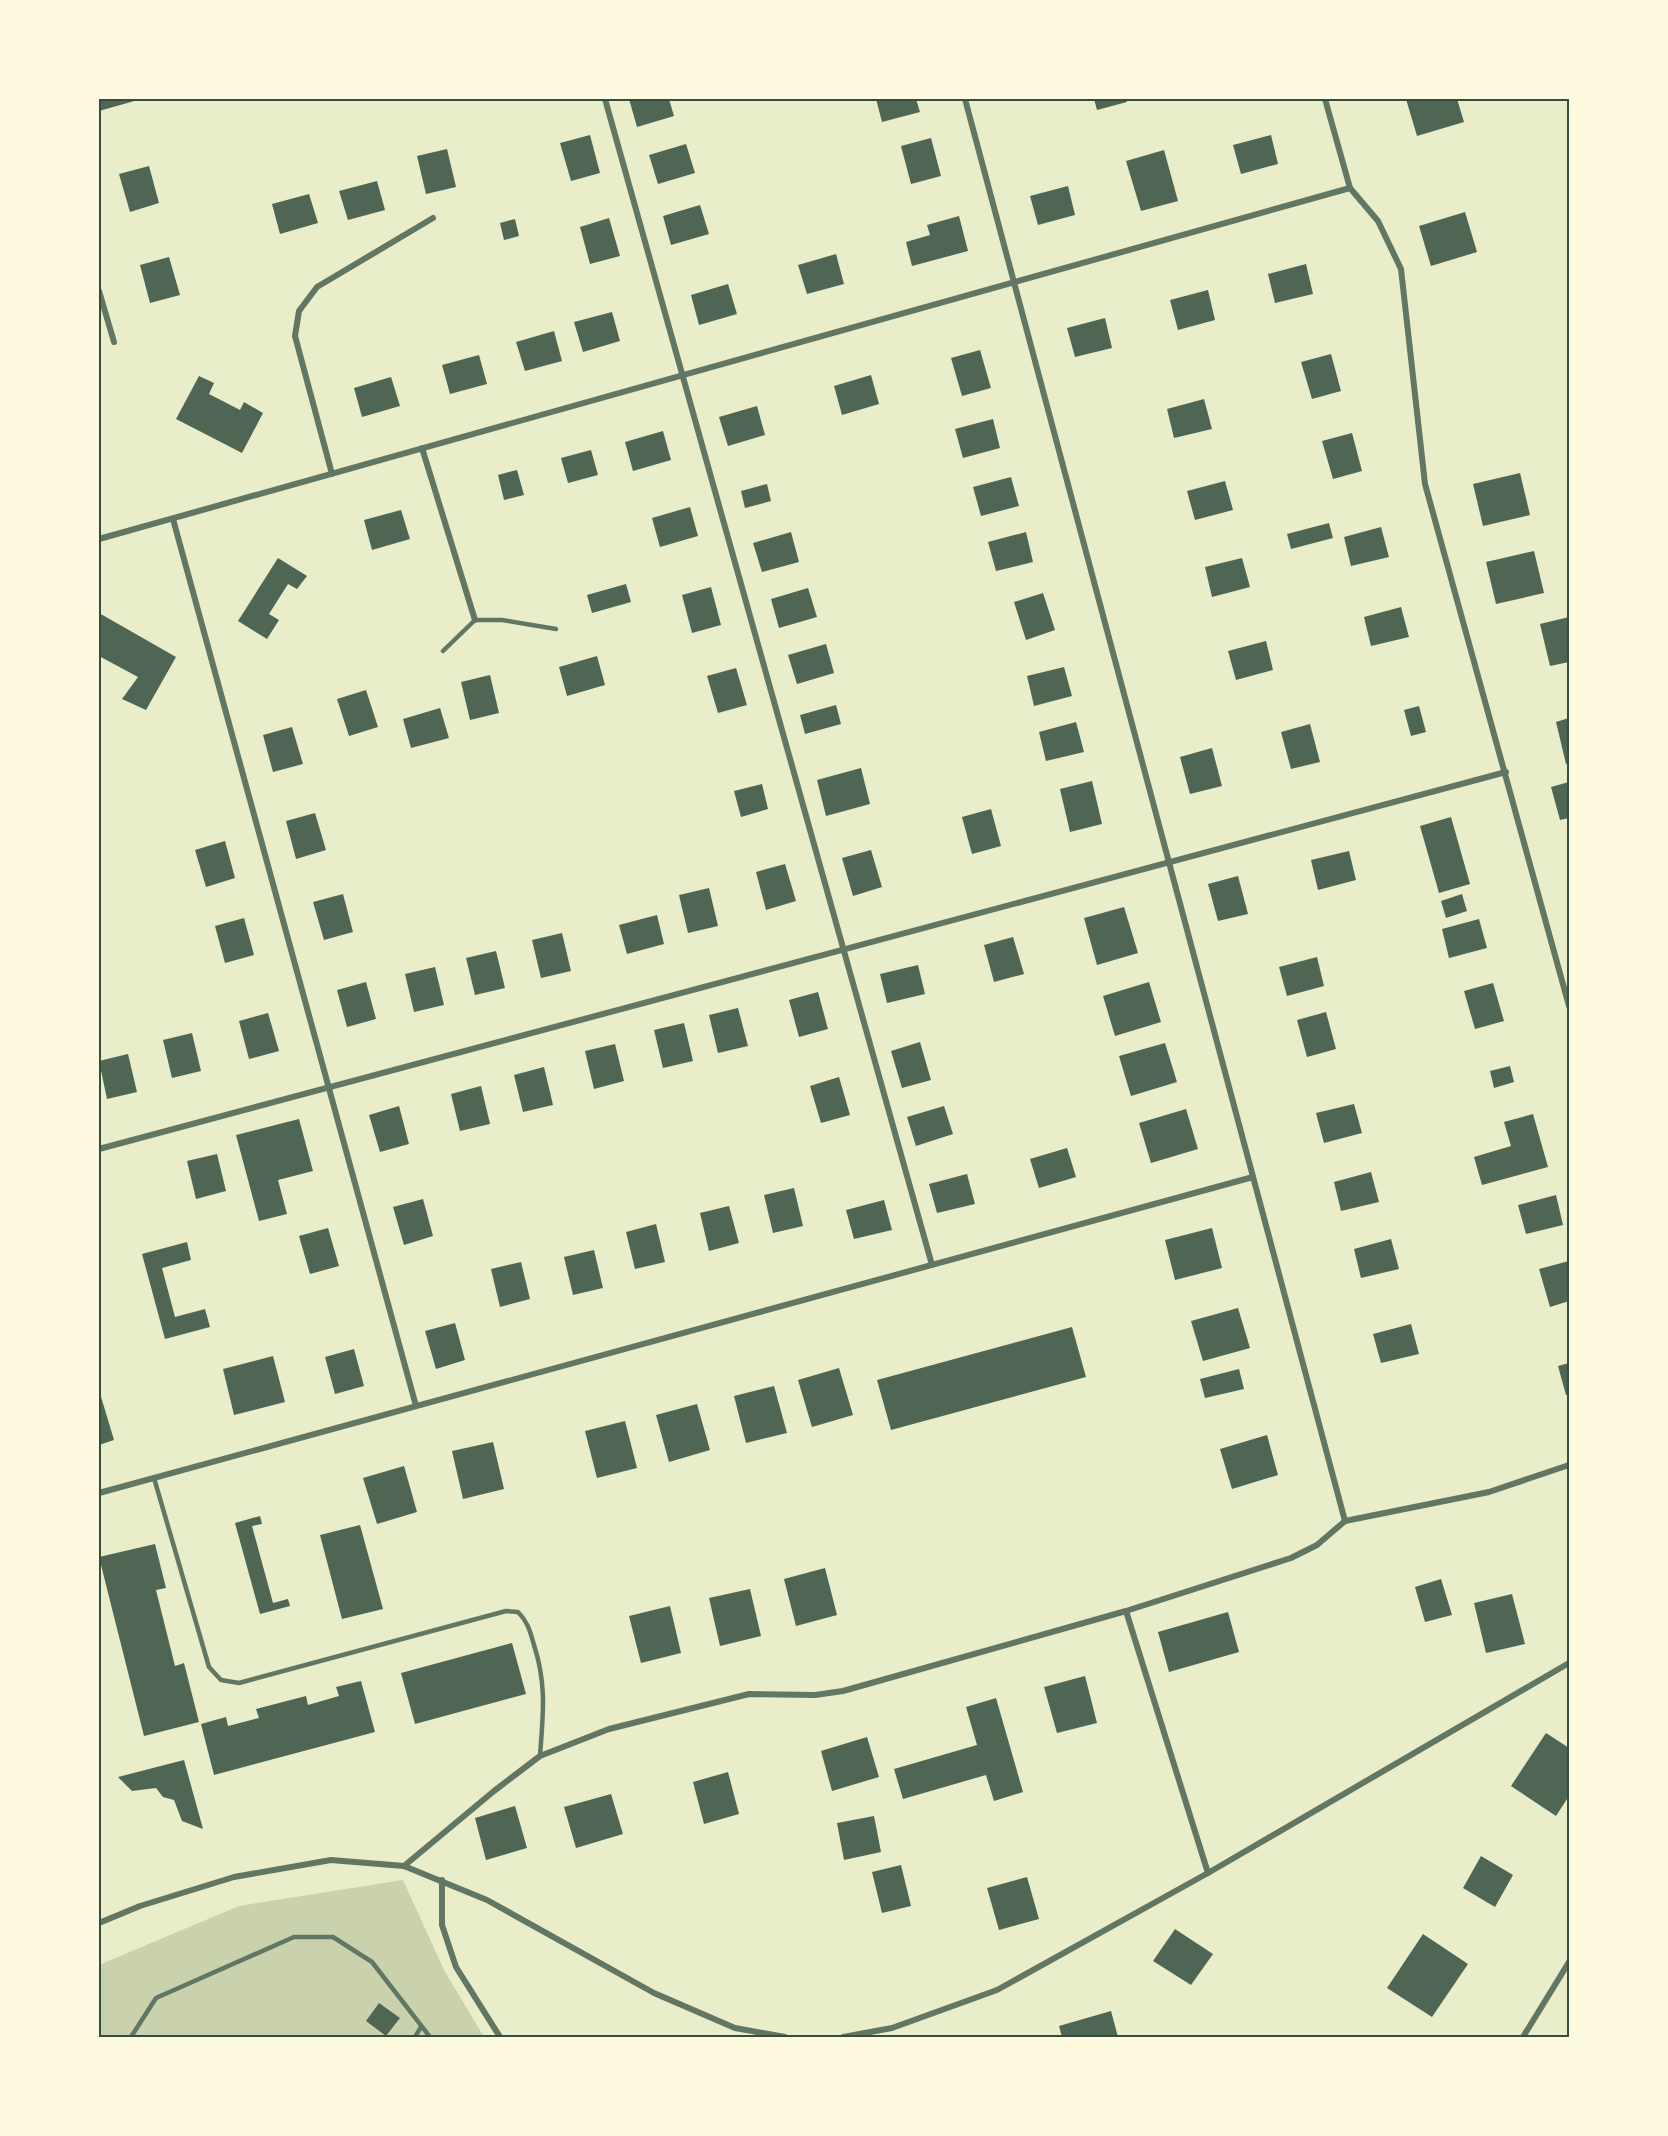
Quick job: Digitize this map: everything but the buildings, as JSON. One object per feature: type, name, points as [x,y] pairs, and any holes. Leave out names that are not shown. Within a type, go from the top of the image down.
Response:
[{"type":"street","points":[[605,99],[932,1265]]},
{"type":"street","points":[[965,99],[1345,1521]]},
{"type":"street","points":[[1326,99],[1350,188],[1378,221],[1401,269],[1425,484],[1569,1006]]},
{"type":"street","points":[[99,539],[1350,188]]},
{"type":"street","points":[[332,474],[295,336],[299,311],[316,287],[433,218]]},
{"type":"street","points":[[99,291],[114,342]]},
{"type":"street","points":[[422,448],[475,620]]},
{"type":"street","points":[[173,519],[416,1406]]},
{"type":"street","points":[[99,1149],[1506,772]]},
{"type":"street","points":[[99,1493],[1253,1177]]},
{"type":"street","points":[[404,1866],[540,1756],[609,1729],[749,1694],[815,1695],[843,1691],[1126,1611],[1291,1558],[1317,1545],[1345,1521],[1489,1492],[1569,1465]]},
{"type":"street","points":[[1126,1611],[1208,1873]]},
{"type":"street","points":[[843,2037],[892,2028],[997,1990],[1208,1873],[1569,1663]]},
{"type":"street","points":[[99,1923],[140,1906],[234,1877],[331,1860],[404,1866],[487,1900],[654,1993],[735,2028],[785,2037]]},
{"type":"street","points":[[442,1880],[442,1925],[456,1967],[500,2037]]},
{"type":"street","points":[[1523,2037],[1569,1962]]},
{"type":"lane","points":[[443,651],[475,620],[502,620],[556,629]]},
{"type":"lane","points":[[154,1478],[209,1667],[221,1680],[239,1683],[506,1611],[518,1612],[527,1621],[543,1671],[545,1692],[540,1756]]},
{"type":"lane","points":[[131,2037],[156,1998],[294,1936],[333,1937],[372,1962],[430,2037]]},
{"type":"lane","points":[[415,2037],[421,2026]]},
{"type":"green space","points":[[403,1880],[444,1970],[484,2037],[99,2037],[99,1965],[239,1906]]}]
